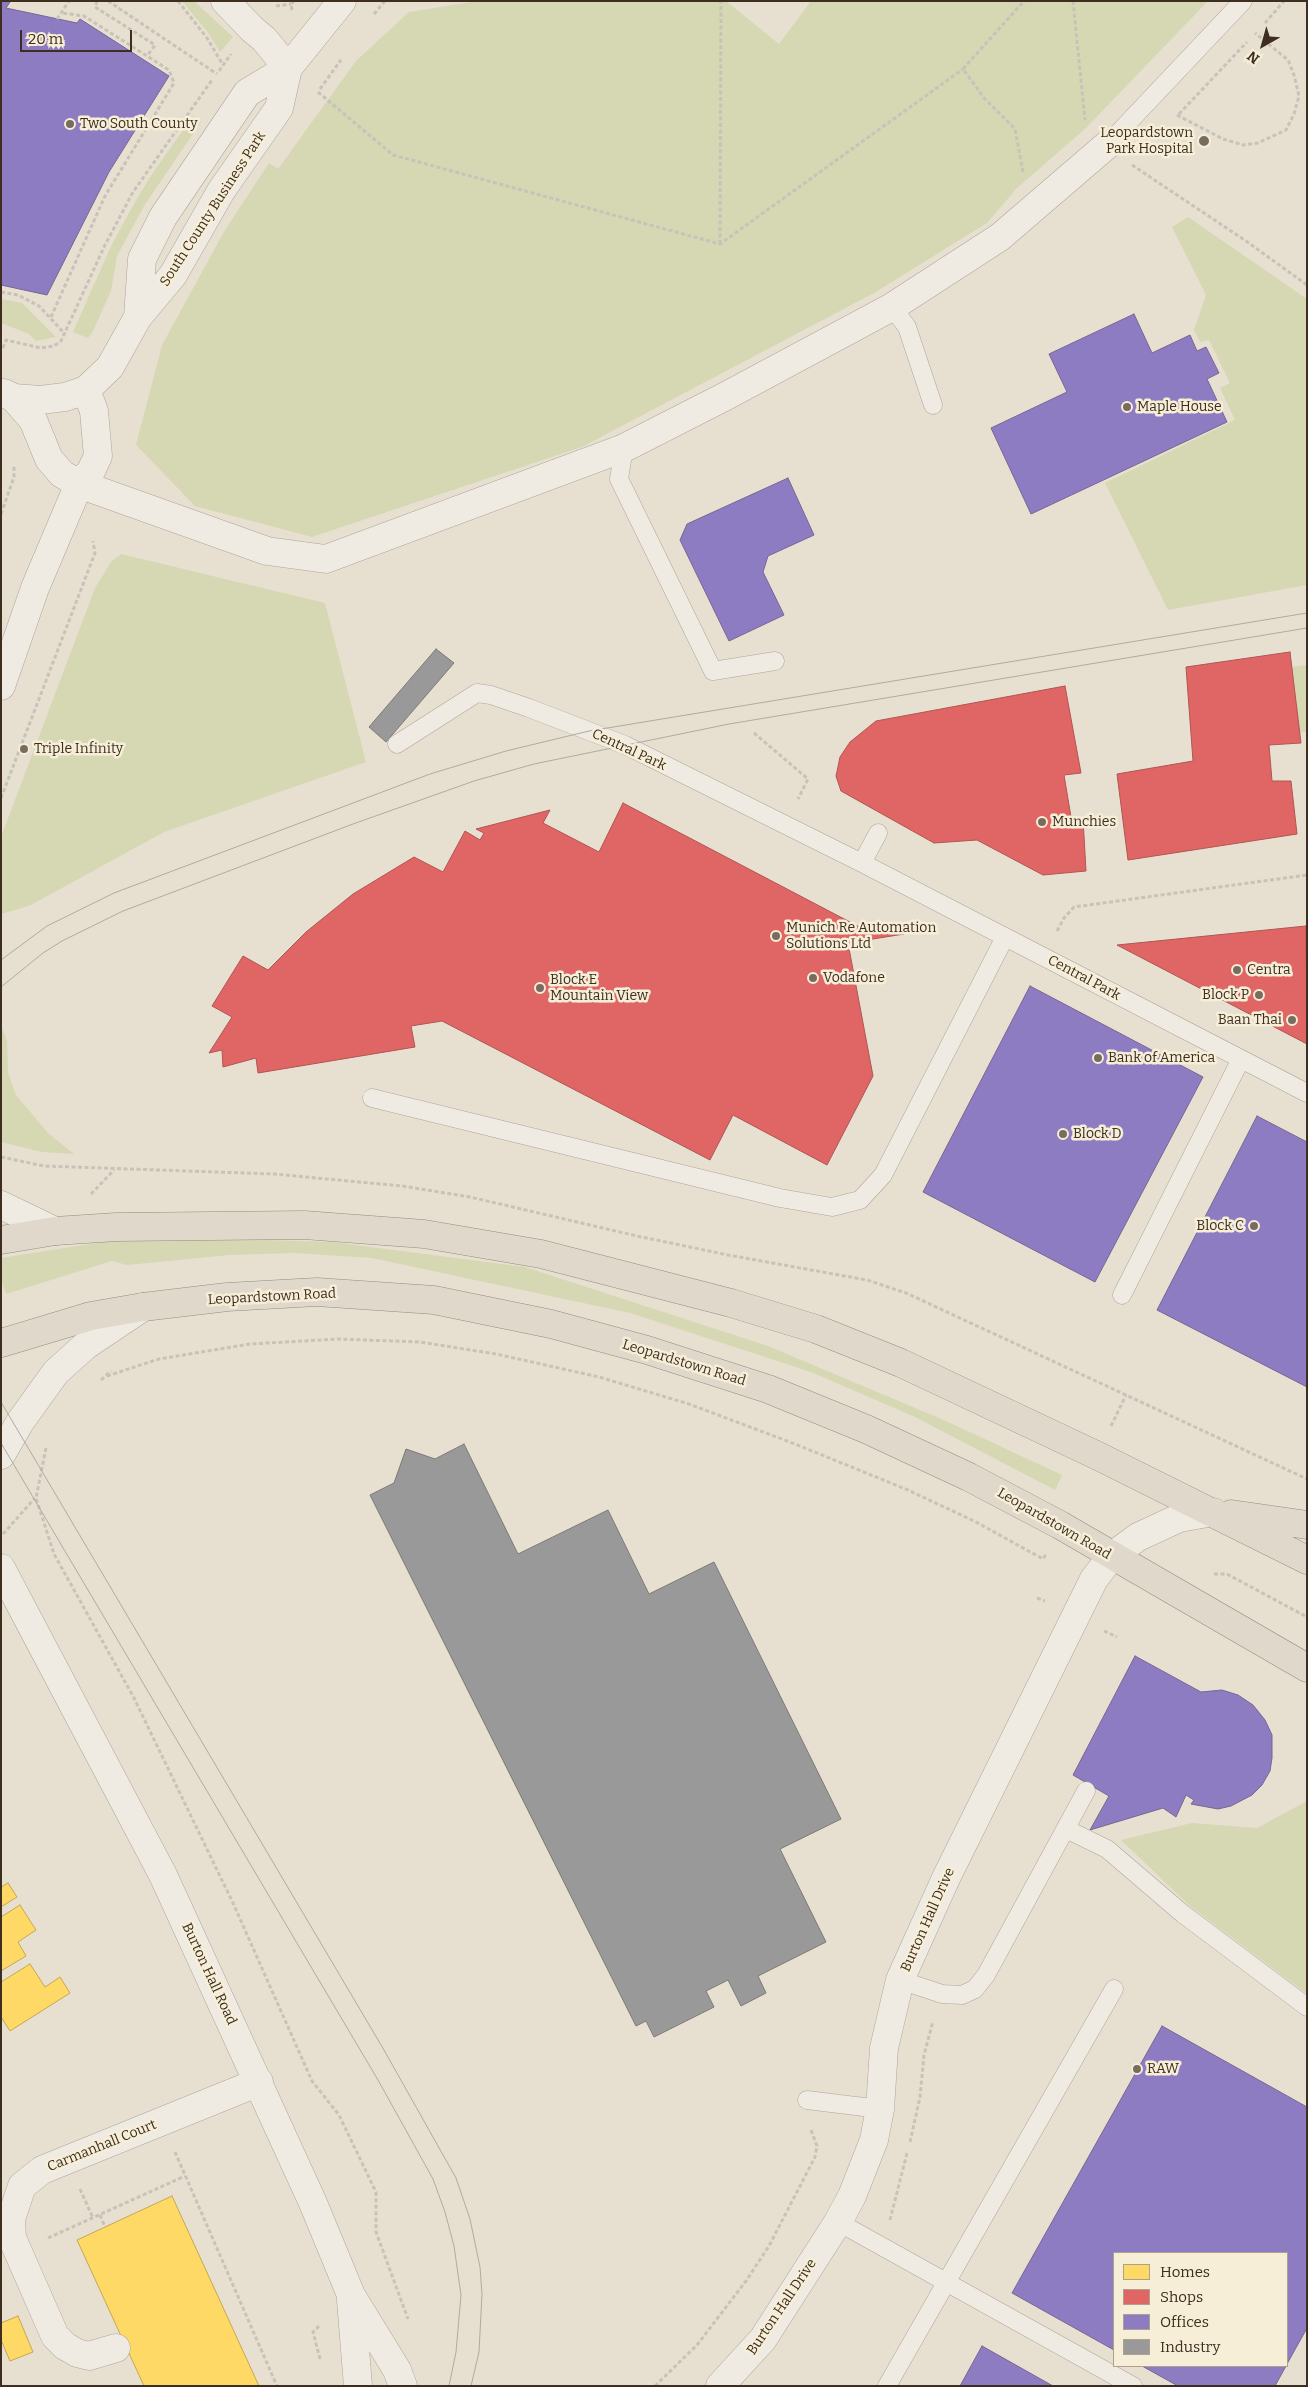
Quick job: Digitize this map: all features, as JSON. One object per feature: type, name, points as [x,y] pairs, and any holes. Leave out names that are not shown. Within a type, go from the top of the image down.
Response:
[{"type":"highway","points":[[1,1240],[55,1231],[208,1224],[304,1225],[424,1234],[540,1254],[731,1303],[816,1329],[900,1363],[1213,1512],[1307,1560]]},
{"type":"highway","name":"Leopardstown Road","points":[[1,1343],[91,1316],[143,1307],[228,1297],[318,1292],[434,1300],[551,1324],[647,1350],[768,1389],[866,1429],[969,1477],[1060,1525],[1111,1557],[1307,1668]]},
{"type":"highway","points":[[1213,1512],[1307,1525]]},
{"type":"street","points":[[225,1],[264,39],[288,68]]},
{"type":"street","name":"South County Business Park","points":[[138,317],[142,259],[163,217],[247,93],[288,68],[342,1]]},
{"type":"street","name":"South County Business Park","points":[[86,390],[110,367],[138,317],[173,276],[221,191],[279,108],[288,68]]},
{"type":"street","points":[[8,395],[33,420],[49,460],[62,474],[80,484],[267,551],[326,559],[624,448],[726,396],[892,307],[1000,236],[1107,145]]},
{"type":"street","points":[[1,686],[35,588],[80,484],[98,456],[94,411],[86,390],[40,400],[8,395]]},
{"type":"street","points":[[1,1205],[55,1231]]},
{"type":"street","points":[[1,1455],[20,1422],[56,1372],[85,1346],[143,1307]]},
{"type":"street","name":"Burton Hall Drive","points":[[720,2386],[763,2339],[838,2222],[864,2168],[874,2140],[880,2109],[884,2048],[900,1980],[946,1878],[1094,1579],[1111,1557],[1138,1536],[1179,1518],[1213,1512]]},
{"type":"street","name":"Burton Hall Road","points":[[1,1568],[163,1875],[259,2082],[322,2224],[350,2295],[397,2370],[403,2386]]},
{"type":"street","name":"Carmanhall Court","points":[[116,2348],[89,2356],[65,2346],[55,2336],[12,2238],[11,2219],[22,2186],[42,2170],[259,2082]]},
{"type":"street","points":[[350,2295],[358,2386]]},
{"type":"lane","points":[[1107,145],[1243,1]]},
{"type":"lane","points":[[892,307],[907,327],[933,405]]},
{"type":"lane","points":[[624,448],[619,479],[713,671],[774,661]]},
{"type":"lane","name":"Central Park","points":[[397,744],[477,692],[490,694],[625,745],[784,826],[862,863],[1307,1093]]},
{"type":"lane","points":[[862,863],[878,833]]},
{"type":"lane","points":[[372,1098],[780,1198],[832,1206],[860,1200],[883,1175],[1005,937]]},
{"type":"lane","points":[[1122,1295],[1241,1059]]},
{"type":"lane","points":[[900,1980],[942,1994],[962,1995],[975,1989],[986,1975],[1086,1791]]},
{"type":"lane","points":[[1066,1828],[1107,1849],[1183,1914],[1307,2007]]},
{"type":"lane","points":[[887,2386],[1114,1990]]},
{"type":"lane","points":[[807,2100],[880,2109]]},
{"type":"lane","points":[[838,2222],[1133,2386]]},
{"type":"path","points":[[57,19],[68,1]]},
{"type":"path","points":[[97,1],[95,7],[155,45],[147,56]]},
{"type":"path","points":[[108,1],[217,74]]},
{"type":"path","points":[[178,1],[207,38],[223,65]]},
{"type":"path","points":[[720,244],[721,1]]},
{"type":"path","points":[[720,244],[963,69],[1024,1]]},
{"type":"path","points":[[1073,1],[1086,125]]},
{"type":"path","points":[[271,6],[291,4]]},
{"type":"path","points":[[50,316],[105,196],[174,83],[168,70],[84,16],[62,13]]},
{"type":"path","points":[[1177,115],[1223,139],[1243,145],[1258,143],[1286,130],[1294,114],[1299,96],[1294,75],[1288,60],[1255,33]]},
{"type":"path","points":[[288,68],[393,155],[720,244]]},
{"type":"path","points":[[963,69],[984,98],[1015,129],[1025,182]]},
{"type":"path","points":[[1128,162],[1246,241],[1307,285]]},
{"type":"path","points":[[1,292],[18,295],[32,302],[50,316],[65,334]]},
{"type":"path","points":[[3,348],[6,340]]},
{"type":"path","points":[[1,514],[14,478],[14,458]]},
{"type":"path","points":[[1,798],[95,553],[91,536]]},
{"type":"path","points":[[754,733],[808,779],[784,826]]},
{"type":"path","points":[[1044,957],[1064,918],[1074,908],[1307,874]]},
{"type":"path","points":[[1,1157],[44,1166],[114,1170]]},
{"type":"path","points":[[98,1382],[106,1377],[159,1359],[250,1344],[318,1340],[420,1342],[496,1354],[599,1377],[689,1404],[795,1444],[908,1490],[976,1522],[1043,1559]]},
{"type":"path","points":[[47,1442],[36,1498],[54,1554],[134,1698],[233,1903],[312,2081],[339,2115],[376,2192],[376,2232],[408,2321]]},
{"type":"path","points":[[1,1536],[36,1498]]},
{"type":"path","points":[[1211,1575],[1217,1573],[1227,1574],[1307,1618]]},
{"type":"path","points":[[655,2386],[697,2345],[746,2281],[769,2246],[816,2157],[816,2146],[809,2123]]},
{"type":"path","points":[[171,2145],[277,2386]]},
{"type":"path","points":[[46,2239],[186,2176]]},
{"type":"path","points":[[77,2182],[93,2218]]},
{"type":"path","points":[[100,2215],[105,2227]]},
{"type":"green space","points":[[182,1],[194,1],[233,37],[220,52],[209,34]]},
{"type":"green space","points":[[477,1],[726,1],[779,44],[811,1],[1208,1],[1085,129],[1016,189],[987,223],[874,293],[582,447],[312,537],[195,506],[136,445],[162,345],[225,230],[269,163],[278,169],[356,61],[409,12]]},
{"type":"green space","points":[[193,116],[201,122],[144,206],[117,256],[111,291],[92,333],[88,338],[73,332],[112,244],[136,200]]},
{"type":"green space","points":[[1188,217],[1307,299],[1307,585],[1168,610],[1105,483],[1235,420],[1220,388],[1230,383],[1209,340],[1200,342],[1194,330],[1206,295],[1172,227]]},
{"type":"green space","points":[[1,299],[22,303],[56,337],[36,341],[29,334],[1,323]]},
{"type":"green space","points":[[121,554],[325,603],[366,762],[164,832],[29,906],[1,914],[1,837],[95,588],[111,562]]},
{"type":"green space","points":[[1307,665],[1307,732],[1299,733],[1291,667]]},
{"type":"green space","points":[[1,1026],[7,1040],[8,1073],[16,1095],[48,1133],[74,1154],[42,1152],[1,1142]]},
{"type":"green space","points":[[232,1239],[332,1242],[525,1267],[768,1346],[946,1421],[1062,1475],[1055,1490],[915,1417],[811,1372],[630,1313],[372,1258],[294,1253],[229,1255],[127,1265],[112,1261],[6,1294],[1,1279],[1,1258],[115,1240]]},
{"type":"green space","points":[[1307,1801],[1307,1994],[1191,1907],[1121,1840],[1192,1823],[1257,1828]]},
{"type":"building: Homes","points":[[8,1883],[17,1897],[1,1907],[1,1887]]},
{"type":"building: Homes","points":[[20,1905],[36,1930],[18,1942],[26,1956],[1,1971],[1,1917]]},
{"type":"building: Homes","points":[[30,1964],[45,1987],[60,1977],[70,1993],[10,2031],[1,2017],[1,1982]]},
{"type":"building: Homes","points":[[172,2196],[259,2386],[144,2386],[77,2240]]},
{"type":"building: Homes","points":[[18,2316],[33,2352],[10,2361],[1,2340],[1,2323]]},
{"type":"building: Shops","points":[[1290,652],[1301,743],[1269,745],[1272,781],[1291,781],[1297,834],[1128,860],[1117,774],[1193,761],[1186,667]]},
{"type":"building: Shops","points":[[1065,686],[1081,773],[1064,775],[1071,817],[1083,819],[1086,871],[1043,875],[977,840],[934,843],[841,791],[836,776],[840,757],[850,742],[876,721]]},
{"type":"building: Shops","name":"Block E Mountain View","points":[[623,803],[869,932],[903,927],[904,934],[848,943],[873,1076],[827,1165],[733,1115],[710,1160],[442,1021],[411,1026],[415,1047],[258,1073],[256,1058],[223,1067],[222,1050],[209,1053],[232,1017],[212,1006],[243,956],[268,970],[306,932],[353,894],[414,857],[443,872],[465,831],[480,840],[484,833],[476,829],[550,810],[543,823],[599,852]]},
{"type":"building: Shops","name":"Block P","points":[[1306,926],[1307,1044],[1117,945]]},
{"type":"building: Offices","name":"Two South County","points":[[1,1],[10,2],[6,8],[77,23],[80,19],[169,76],[109,172],[47,295],[1,285]]},
{"type":"building: Offices","name":"Maple House","points":[[1134,314],[1152,353],[1190,335],[1197,351],[1206,347],[1219,373],[1207,379],[1227,422],[1031,514],[991,428],[1067,392],[1049,354]]},
{"type":"building: Offices","points":[[788,478],[814,535],[768,556],[763,572],[784,615],[729,641],[680,540],[687,524]]},
{"type":"building: Offices","name":"Block D","points":[[1030,986],[1203,1077],[1095,1282],[923,1192]]},
{"type":"building: Offices","name":"Block C","points":[[1257,1116],[1307,1142],[1307,1387],[1157,1310]]},
{"type":"building: Offices","points":[[1135,1656],[1201,1692],[1222,1690],[1238,1695],[1253,1705],[1265,1720],[1272,1735],[1272,1758],[1270,1771],[1262,1785],[1252,1795],[1231,1806],[1218,1809],[1191,1804],[1194,1800],[1186,1795],[1176,1817],[1163,1808],[1090,1830],[1109,1796],[1073,1775]]},
{"type":"building: Offices","points":[[1162,2026],[1307,2107],[1307,2328],[1288,2362],[1288,2252],[1113,2252],[1113,2349],[1012,2293]]},
{"type":"building: Offices","points":[[982,2346],[1053,2386],[960,2386]]},
{"type":"building: Offices","points":[[1144,2367],[1285,2367],[1275,2386],[1178,2386]]},
{"type":"building: Industry","points":[[436,649],[454,663],[386,742],[369,727]]},
{"type":"building: Industry","points":[[464,1444],[518,1554],[608,1510],[649,1594],[714,1562],[841,1819],[780,1849],[826,1942],[758,1976],[766,1993],[741,2006],[728,1980],[706,1991],[714,2007],[654,2037],[646,2021],[636,2026],[370,1495],[394,1483],[406,1449],[435,1459]]},
{"type":"tram line","points":[[1,960],[47,926],[114,893],[430,774],[506,751],[589,731],[1307,613]]},
{"type":"tram line","points":[[1,987],[43,953],[62,941],[123,911],[353,824],[474,781],[534,764],[729,724],[1307,628]]},
{"type":"tram line","points":[[1,1402],[384,2050],[456,2178],[470,2219],[480,2267],[482,2294],[479,2352],[471,2386]]},
{"type":"tram line","points":[[1,1443],[378,2080],[433,2179],[445,2212],[454,2246],[461,2295],[456,2352],[449,2386]]},
{"type":"place","name":"Two South County","points":[[70,124]]},
{"type":"place","name":"Leopardstown Park Hospital","points":[[1204,141]]},
{"type":"place","name":"Maple House","points":[[1127,407]]},
{"type":"place","name":"Triple Infinity","points":[[24,749]]},
{"type":"place","name":"Munchies","points":[[1042,822]]},
{"type":"place","name":"Munich Re Automation Solutions Ltd","points":[[776,936]]},
{"type":"place","name":"Centra","points":[[1237,970]]},
{"type":"place","name":"Vodafone","points":[[813,978]]},
{"type":"place","name":"Block E Mountain View","points":[[540,988]]},
{"type":"place","name":"Block P","points":[[1259,995]]},
{"type":"place","name":"Baan Thai","points":[[1292,1020]]},
{"type":"place","name":"Bank of America","points":[[1098,1058]]},
{"type":"place","name":"Block D","points":[[1063,1134]]},
{"type":"place","name":"Block C","points":[[1254,1226]]},
{"type":"place","name":"RAW","points":[[1137,2069]]}]
